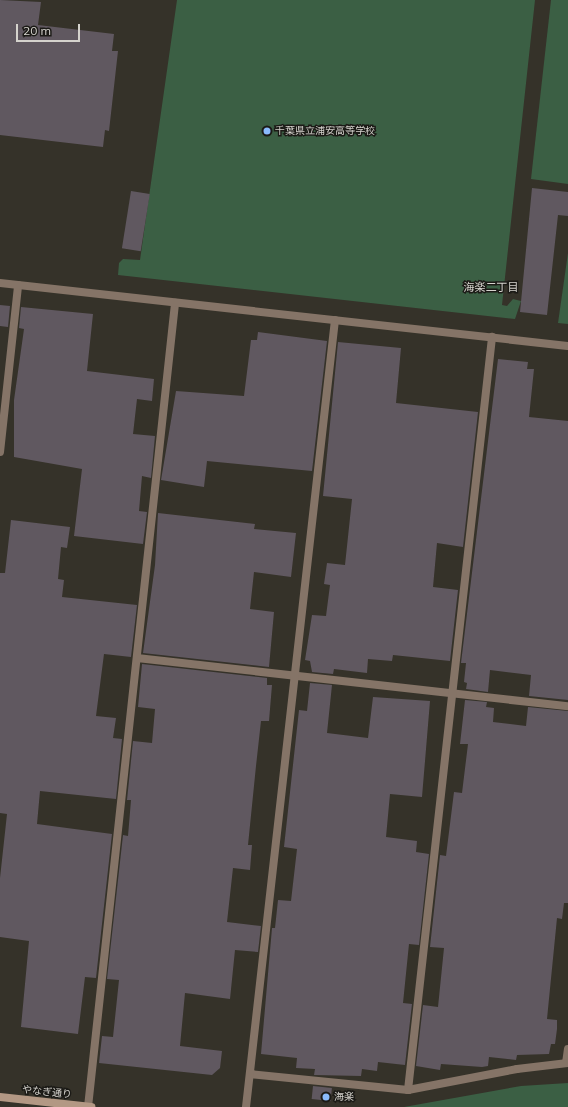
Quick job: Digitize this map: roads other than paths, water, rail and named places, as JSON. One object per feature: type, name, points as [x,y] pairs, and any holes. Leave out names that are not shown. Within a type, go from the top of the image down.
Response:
[{"type":"main road","name":"やなぎ通り","points":[[0,1097],[91,1107]]},
{"type":"street","points":[[0,284],[568,346]]},
{"type":"street","points":[[0,452],[18,286]]},
{"type":"street","points":[[88,1107],[175,303]]},
{"type":"street","points":[[246,1107],[336,320]]},
{"type":"street","points":[[408,1090],[451,693],[492,337]]},
{"type":"street","points":[[137,658],[568,706]]},
{"type":"street","points":[[250,1074],[408,1090],[517,1069],[567,1063],[568,1049]]},
{"type":"place","name":"千葉県立浦安高等学校","points":[[267,131]]},
{"type":"place","name":"海楽","points":[[326,1097]]},
{"type":"district","name":"海楽二丁目","points":[[491,287]]}]
